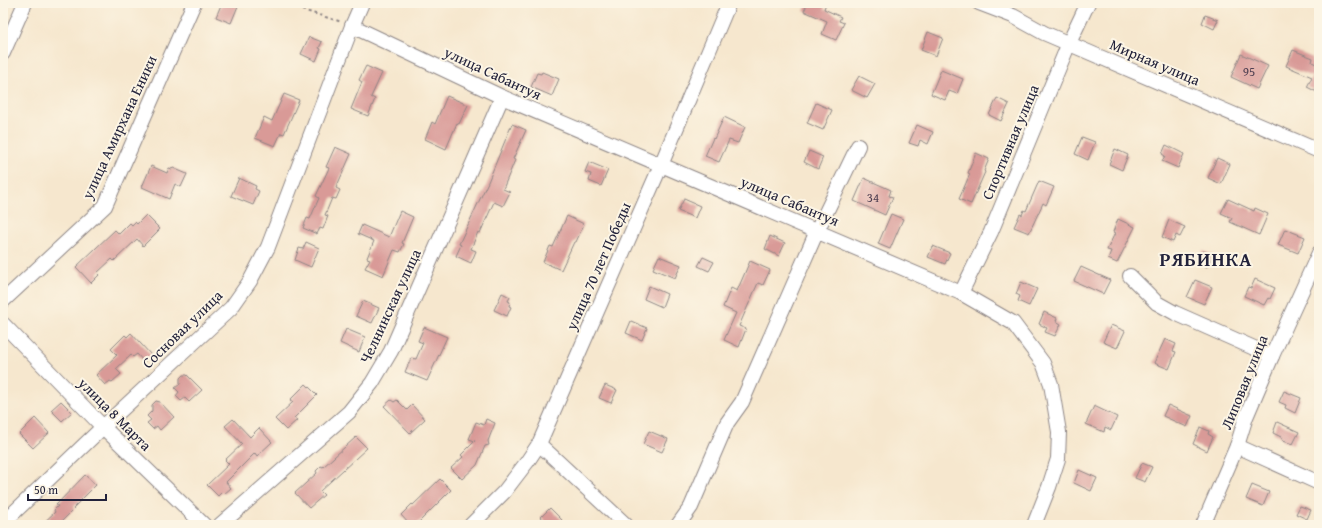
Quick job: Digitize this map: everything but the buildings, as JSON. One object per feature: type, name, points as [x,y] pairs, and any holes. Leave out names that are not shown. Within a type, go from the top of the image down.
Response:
[{"type":"street","points":[[3,53],[25,3]]},
{"type":"street","name":"улица Амирхана Еники","points":[[3,301],[105,206],[194,3]]},
{"type":"street","name":"Сосновая улица","points":[[3,523],[103,427],[231,308],[250,281],[268,247],[362,3]]},
{"type":"street","name":"улица 70 лет Победы","points":[[471,525],[504,492],[539,444],[661,165],[729,3]]},
{"type":"street","name":"Мирная улица","points":[[979,3],[1013,16],[1044,33],[1319,151]]},
{"type":"street","name":"Спортивная улица","points":[[961,293],[991,232],[1069,43],[1088,3]]},
{"type":"street","name":"улица Сабантуя","points":[[352,26],[502,97],[961,293],[1013,323],[1043,363],[1051,384],[1059,432],[1058,459],[1034,525]]},
{"type":"street","name":"Челнинская улица","points":[[220,525],[348,412],[372,383],[391,351],[502,97]]},
{"type":"street","points":[[678,525],[691,507],[727,423],[742,402],[817,231],[858,146]]},
{"type":"street","name":"Липовая улица","points":[[1203,525],[1237,446],[1246,417],[1272,356],[1319,253]]},
{"type":"street","points":[[1130,276],[1157,303],[1175,313],[1272,356]]},
{"type":"street","name":"улица 8 Марта","points":[[3,324],[103,427],[204,525]]},
{"type":"street","points":[[539,444],[626,525]]},
{"type":"street","points":[[1237,446],[1319,483]]},
{"type":"path","points":[[279,3],[352,26]]},
{"type":"district","name":"РЯБИНКА","points":[[1206,259]]}]
